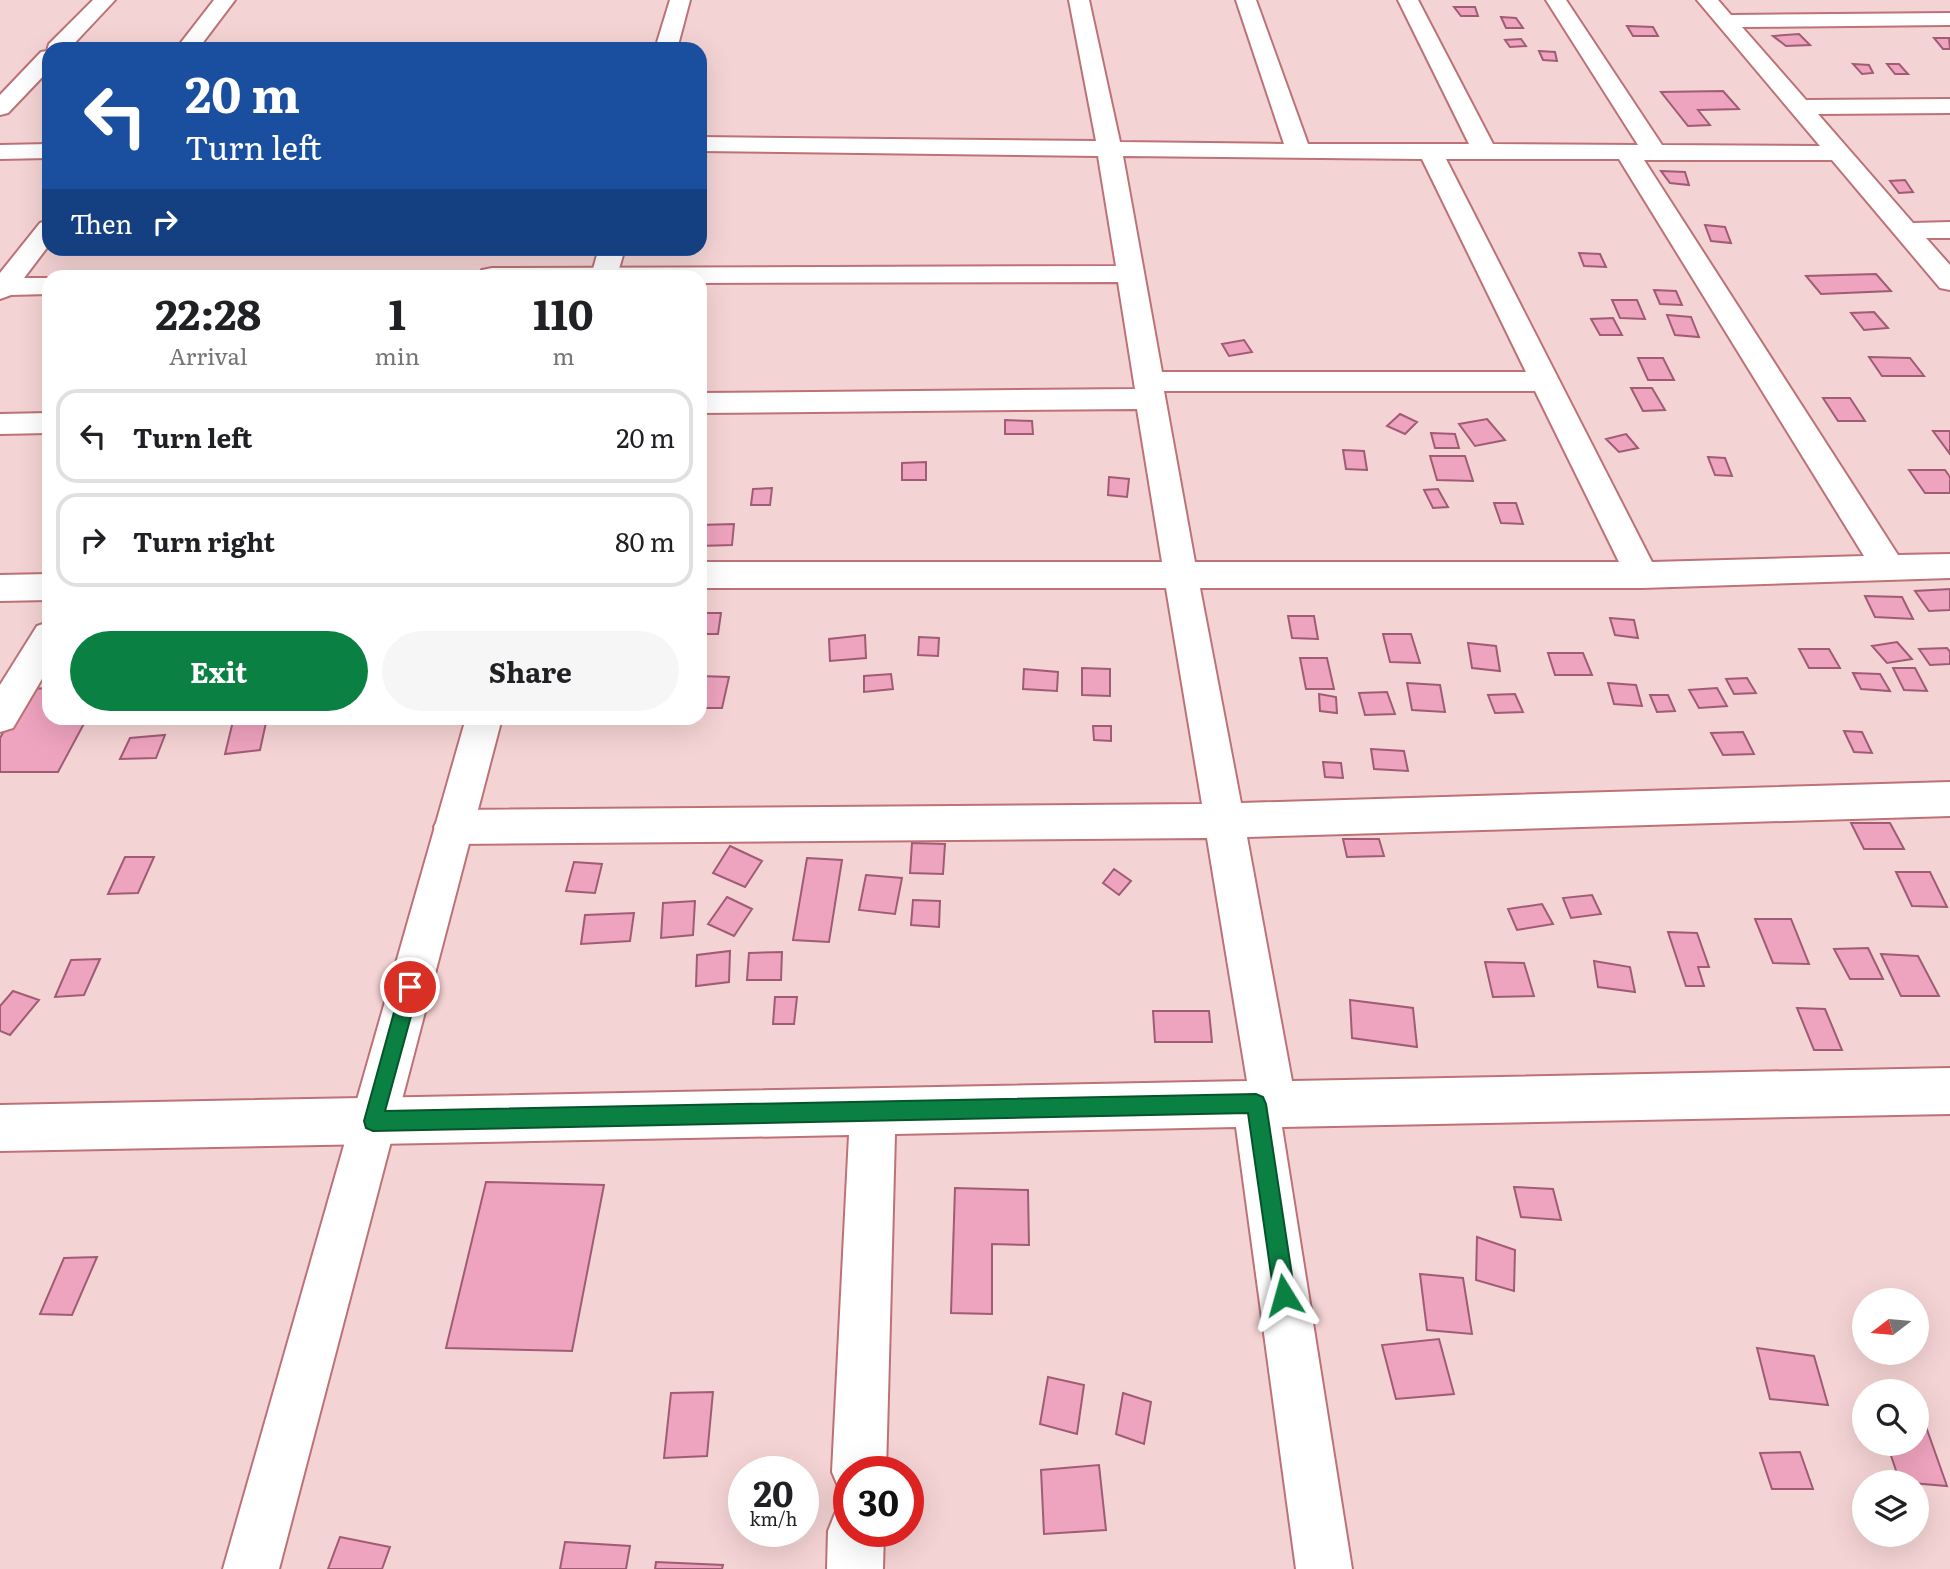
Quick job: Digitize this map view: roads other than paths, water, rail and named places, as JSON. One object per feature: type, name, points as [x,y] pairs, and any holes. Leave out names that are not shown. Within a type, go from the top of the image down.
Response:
[{"type":"street","points":[[64,42],[105,0]]},
{"type":"street","points":[[192,42],[225,0]]},
{"type":"street","points":[[668,42],[680,0]]},
{"type":"street","points":[[1079,0],[1109,147],[1225,821],[1265,1104],[1324,1569]]},
{"type":"street","points":[[1246,0],[1299,151]]},
{"type":"street","points":[[1408,0],[1484,150]]},
{"type":"street","points":[[1556,0],[1655,152]]},
{"type":"street","points":[[1707,0],[1950,282]]},
{"type":"street","points":[[1725,22],[1950,19]]},
{"type":"street","points":[[0,108],[42,64]]},
{"type":"street","points":[[1799,107],[1950,106]]},
{"type":"street","points":[[707,145],[1839,153]]},
{"type":"street","points":[[0,152],[42,151]]},
{"type":"street","points":[[1430,151],[1642,575]]},
{"type":"street","points":[[1626,152],[1889,568]]},
{"type":"street","points":[[1906,231],[1950,230]]},
{"type":"street","points":[[1,289],[42,237]]},
{"type":"street","points":[[561,270],[607,266],[1130,274]]},
{"type":"street","points":[[1,289],[42,286]]},
{"type":"street","points":[[707,403],[1545,381]]},
{"type":"street","points":[[0,424],[42,423]]},
{"type":"street","points":[[707,575],[1642,575],[1950,566]]},
{"type":"street","points":[[0,588],[42,587]]},
{"type":"street","points":[[0,717],[42,648]]},
{"type":"street","points":[[251,1569],[482,725]]},
{"type":"street","points":[[454,827],[1225,821],[1950,799]]},
{"type":"street","points":[[0,1128],[1950,1091]]},
{"type":"street","points":[[860,1456],[873,1111]]},
{"type":"street","points":[[855,1569],[856,1547]]}]
